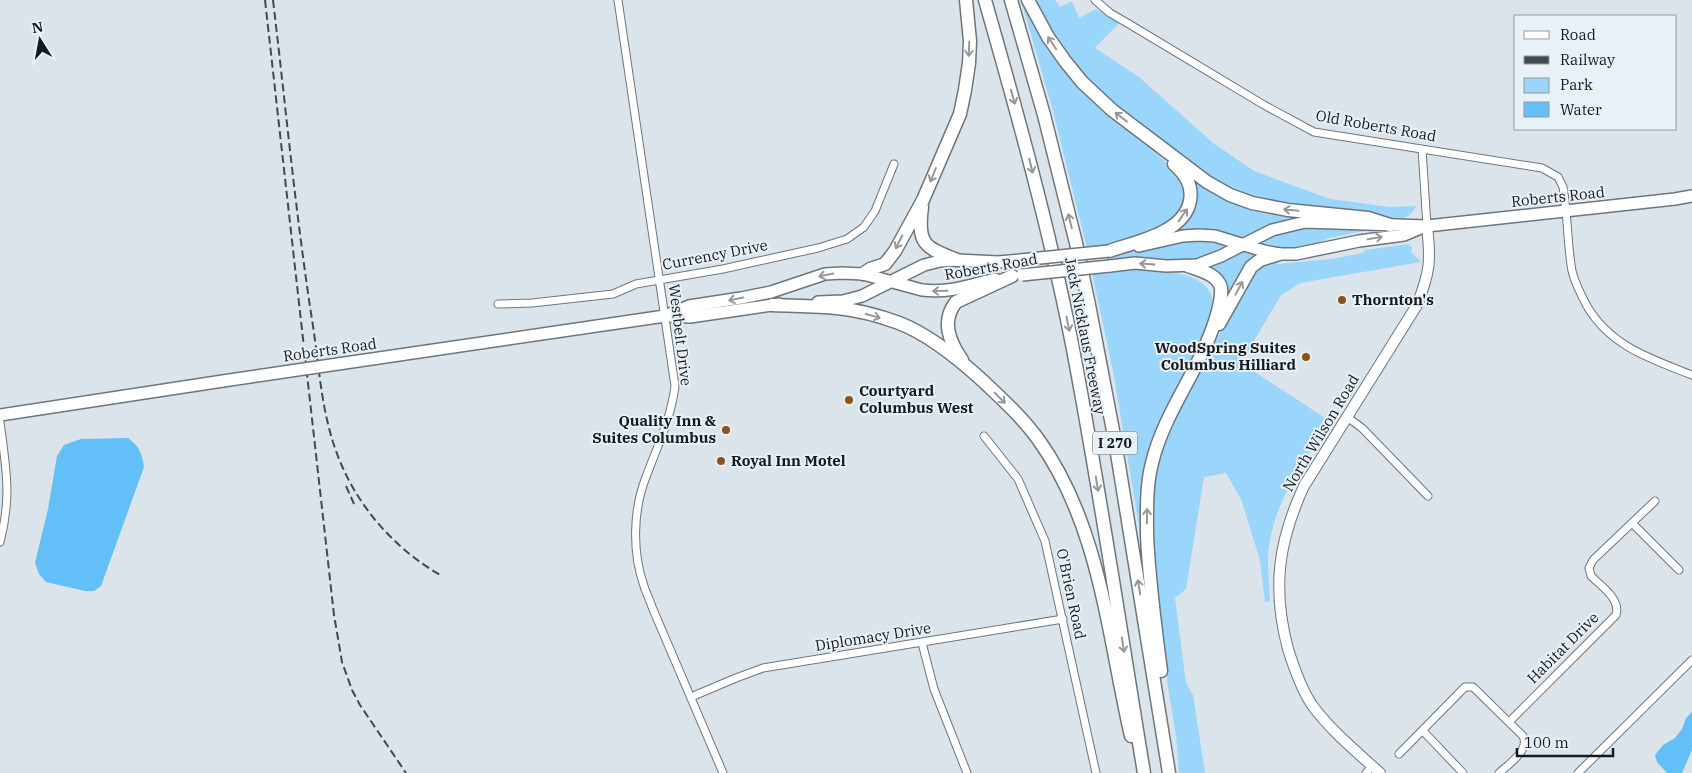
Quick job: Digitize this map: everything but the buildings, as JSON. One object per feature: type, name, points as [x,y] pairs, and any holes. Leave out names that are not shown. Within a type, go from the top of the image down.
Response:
[{"type":"highway","points":[[863,274],[870,269],[885,264],[894,251],[923,200],[960,114],[969,63],[970,41],[966,0]]},
{"type":"highway","name":"Jack Nicklaus Freeway","points":[[984,0],[1019,119],[1069,329],[1091,447],[1144,773]]},
{"type":"highway","name":"Jack Nicklaus Freeway","points":[[1011,0],[1044,115],[1076,243],[1089,305],[1115,441],[1170,773]]},
{"type":"highway","points":[[1028,0],[1048,37],[1082,82],[1112,110],[1207,182],[1230,195],[1252,203],[1288,210],[1368,218],[1390,225]]},
{"type":"highway","points":[[1109,251],[1161,232],[1180,221],[1187,211],[1191,195],[1188,181],[1159,147]]},
{"type":"highway","points":[[923,200],[920,223],[920,233],[923,242],[940,253],[957,260]]},
{"type":"highway","points":[[1205,345],[1251,267],[1260,260],[1279,254]]},
{"type":"highway","points":[[1170,773],[1169,730],[1152,607],[1148,561],[1147,516],[1149,481],[1157,446],[1205,345],[1219,306],[1221,289],[1218,281],[1214,278],[1188,266]]},
{"type":"highway","points":[[1017,276],[956,302],[948,316],[949,337],[953,347],[965,364],[1018,416],[1037,438],[1054,464],[1068,491],[1090,550],[1100,588],[1119,686],[1139,773]]},
{"type":"highway","points":[[772,305],[837,308],[900,323],[914,330],[965,364]]},
{"type":"main road","name":"Roberts Road","points":[[665,316],[689,306],[757,295],[825,274],[842,272],[863,274],[922,290],[945,292],[992,280],[1017,276],[1136,263],[1188,266],[1213,260],[1272,230],[1305,222],[1427,226],[1692,196]]},
{"type":"main road","name":"Roberts Road","points":[[0,414],[665,316],[690,318],[772,305],[843,301],[868,294],[924,265],[940,261],[989,262],[1020,260],[1109,251],[1148,245],[1183,236],[1199,235],[1215,236],[1279,254],[1306,253],[1359,241],[1404,234],[1427,226]]},
{"type":"main road","name":"North Wilson Road","points":[[1373,771],[1320,715],[1304,691],[1285,636],[1280,602],[1279,572],[1286,531],[1304,486],[1417,304],[1428,278],[1430,266],[1427,226]]},
{"type":"street","name":"Westbelt Drive","points":[[618,0],[675,386],[672,406],[641,492],[636,522],[637,550],[644,586],[723,773]]},
{"type":"street","name":"Old Roberts Road","points":[[1095,0],[1110,13],[1270,109],[1314,132],[1548,170],[1558,177],[1561,182],[1573,273],[1582,298],[1594,318],[1608,334],[1633,351],[1692,376]]},
{"type":"street","name":"North Wilson Road","points":[[1422,149],[1427,226]]},
{"type":"street","name":"Currency Drive","points":[[498,304],[532,303],[614,294],[636,284],[774,258],[847,239],[864,228],[875,211],[894,164]]},
{"type":"street","points":[[1347,417],[1362,428],[1428,496]]},
{"type":"street","points":[[0,422],[8,485],[7,509],[0,542]]},
{"type":"street","name":"O'Brien Road","points":[[984,436],[1018,479],[1045,541],[1096,773]]},
{"type":"street","name":"Habitat Drive","points":[[1509,722],[1616,615],[1616,602],[1591,576],[1589,568],[1593,560],[1655,501]]},
{"type":"street","points":[[1632,523],[1679,570]]},
{"type":"street","name":"Diplomacy Drive","points":[[691,697],[763,668],[1063,619]]},
{"type":"street","points":[[922,643],[934,690],[967,773]]},
{"type":"street","points":[[1578,773],[1692,660]]},
{"type":"street","points":[[1399,754],[1465,687],[1469,686],[1476,688],[1525,741],[1525,746],[1499,773]]},
{"type":"street","points":[[1423,731],[1464,773]]},
{"type":"green space","points":[[1021,0],[1024,0],[1122,123],[1178,173],[1186,193],[1181,213],[1167,224],[1116,245],[1087,248],[1053,111]]},
{"type":"green space","points":[[1037,0],[1055,0],[1060,7],[1072,1],[1079,18],[1096,9],[1119,23],[1095,48],[1139,77],[1213,143],[1254,171],[1330,199],[1390,207],[1416,206],[1413,212],[1399,219],[1376,214],[1277,205],[1234,191],[1217,182],[1121,109],[1088,80],[1069,58],[1040,13]]},
{"type":"green space","points":[[1189,173],[1299,216],[1273,223],[1241,238],[1204,229],[1175,231],[1183,224]]},
{"type":"green space","points":[[1305,227],[1364,231],[1329,238],[1315,245],[1303,248],[1277,248],[1258,243],[1275,234]]},
{"type":"green space","points":[[1191,240],[1226,246],[1208,256],[1188,260],[1138,258],[1109,260],[1107,256],[1139,251]]},
{"type":"green space","points":[[1409,244],[1412,247],[1411,252],[1421,262],[1300,283],[1281,295],[1241,363],[1330,421],[1292,481],[1284,496],[1272,529],[1268,554],[1270,601],[1265,602],[1260,560],[1241,499],[1226,473],[1204,477],[1186,589],[1175,598],[1186,683],[1193,695],[1205,773],[1179,773],[1176,736],[1162,649],[1155,587],[1152,524],[1154,477],[1160,454],[1174,422],[1247,280],[1262,264],[1276,261],[1278,264],[1332,259],[1363,253],[1365,250]]},
{"type":"green space","points":[[1243,250],[1259,255],[1228,297],[1227,281],[1210,266],[1224,261]]},
{"type":"green space","points":[[1130,269],[1164,271],[1189,276],[1207,288],[1212,297],[1212,306],[1205,331],[1166,409],[1157,433],[1150,475],[1144,537],[1141,537],[1113,371],[1092,273]]},
{"type":"water","points":[[128,438],[139,450],[144,467],[101,586],[94,591],[85,591],[46,582],[39,574],[35,563],[48,509],[57,456],[64,445],[81,439]]},
{"type":"water","points":[[1692,712],[1692,750],[1682,773],[1667,773],[1657,762],[1655,755],[1663,745],[1675,738],[1682,729],[1686,718]]},
{"type":"railway","points":[[265,0],[334,615],[342,662],[352,690],[360,705],[406,773]]},
{"type":"railway","points":[[273,0],[301,245],[323,397],[330,432],[335,449],[350,483],[371,515],[397,543],[442,576]]},
{"type":"railway","points":[[346,486],[354,504]]},
{"type":"place","name":"Thornton's","points":[[1342,300]]},
{"type":"place","name":"WoodSpring Suites Columbus Hilliard","points":[[1306,357]]},
{"type":"place","name":"Courtyard Columbus West","points":[[849,400]]},
{"type":"place","name":"Quality Inn & Suites Columbus","points":[[726,430]]},
{"type":"place","name":"Royal Inn Motel","points":[[721,461]]}]
